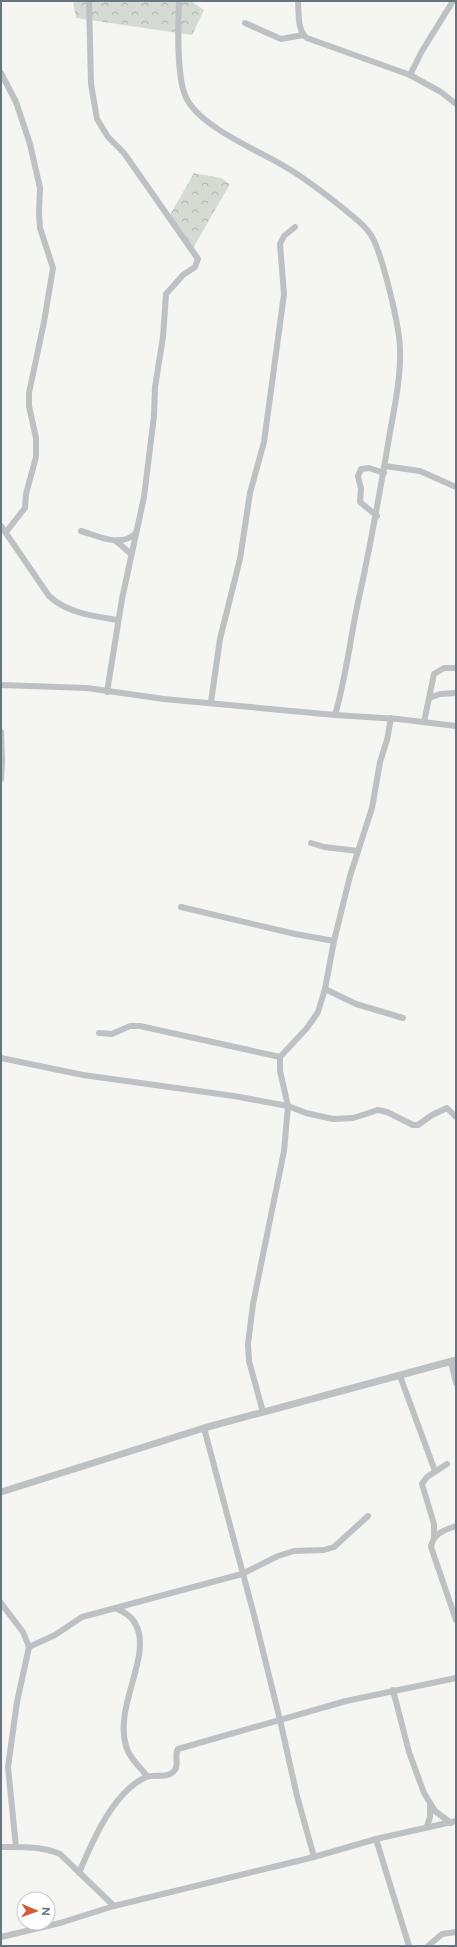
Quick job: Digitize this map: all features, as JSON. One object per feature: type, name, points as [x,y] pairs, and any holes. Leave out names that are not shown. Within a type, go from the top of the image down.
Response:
[{"type":"street","points":[[89,1],[91,84],[97,119],[108,137],[124,153],[198,259],[195,267],[183,275],[166,294],[163,337],[155,387],[154,416],[144,497],[118,620],[106,692]]},
{"type":"street","points":[[179,1],[180,72],[184,94],[191,109],[198,116],[245,145],[283,165],[320,190],[364,227],[375,244],[394,310],[400,347],[397,389],[377,516],[345,677],[335,715]]},
{"type":"street","points":[[298,1],[303,34]]},
{"type":"street","points":[[410,75],[422,51],[453,1]]},
{"type":"street","points":[[245,23],[281,39],[303,34],[329,46],[410,75],[441,92],[456,104]]},
{"type":"street","points":[[1,73],[16,102],[30,144],[40,188],[39,221],[53,274],[29,393],[28,406],[36,438],[36,457],[26,494],[25,508],[6,532]]},
{"type":"street","points":[[211,702],[220,639],[240,559],[250,492],[264,442],[284,294],[280,244],[284,236],[295,227]]},
{"type":"street","points":[[385,466],[420,471],[456,487]]},
{"type":"street","points":[[377,516],[360,502],[361,489],[358,476],[361,469],[364,468],[384,473]]},
{"type":"street","points":[[1,526],[49,596],[58,604],[75,611],[118,620]]},
{"type":"street","points":[[81,531],[116,541],[127,540],[136,533]]},
{"type":"street","points":[[116,541],[131,554]]},
{"type":"street","points":[[424,722],[434,674],[444,668],[456,668]]},
{"type":"street","points":[[1,685],[69,687],[335,715],[391,718],[456,726]]},
{"type":"street","points":[[429,698],[440,694],[456,693]]},
{"type":"street","points":[[263,1412],[249,1361],[248,1344],[253,1304],[284,1151],[288,1106],[280,1070],[280,1057],[307,1028],[318,1012],[325,989],[334,941],[358,851],[372,808],[380,762],[387,740],[391,718]]},
{"type":"street","points":[[1,732],[1,779]]},
{"type":"street","points":[[311,843],[324,848],[358,851]]},
{"type":"street","points":[[181,907],[282,931],[334,941]]},
{"type":"street","points":[[325,989],[356,1004],[403,1018]]},
{"type":"street","points":[[99,1033],[112,1034],[130,1026],[140,1026],[280,1057]]},
{"type":"street","points":[[1,1058],[83,1075],[234,1096],[288,1106],[306,1113],[340,1119],[353,1118],[378,1110],[416,1125],[447,1108],[456,1117]]},
{"type":"street","points":[[1,1492],[204,1428],[453,1361],[456,1383]]},
{"type":"street","points":[[400,1376],[435,1471]]},
{"type":"street","points":[[204,1428],[254,1615],[280,1720],[296,1796],[314,1857]]},
{"type":"street","points":[[447,1464],[423,1480],[422,1484],[434,1524],[434,1538],[431,1547],[432,1552],[456,1620]]},
{"type":"street","points":[[29,1647],[55,1635],[76,1619],[242,1574],[278,1556],[294,1551],[324,1550],[334,1547],[368,1516]]},
{"type":"street","points":[[434,1538],[438,1534],[456,1526]]},
{"type":"street","points":[[1,1603],[23,1632],[29,1647],[17,1702],[8,1767],[16,1847]]},
{"type":"street","points":[[115,1608],[132,1619],[139,1633],[140,1652],[127,1698],[124,1733],[126,1747],[133,1760],[148,1776]]},
{"type":"street","points":[[1,1615],[6,1610]]},
{"type":"street","points":[[79,1873],[100,1826],[111,1810],[135,1785],[148,1776],[166,1776],[174,1771],[177,1765],[176,1753],[178,1749],[393,1690],[437,1683],[456,1678]]},
{"type":"street","points":[[393,1690],[409,1752],[430,1806],[430,1817],[427,1826]]},
{"type":"street","points":[[1,1764],[8,1767]]},
{"type":"street","points":[[430,1806],[435,1811],[453,1822]]},
{"type":"street","points":[[1,1937],[60,1923],[114,1906],[314,1857],[427,1826],[453,1822]]},
{"type":"street","points":[[376,1839],[409,1946]]},
{"type":"street","points":[[1,1847],[51,1850],[60,1854],[114,1906]]},
{"type":"street","points":[[428,1946],[442,1934],[456,1932]]},
{"type":"green space","points":[[73,1],[191,1],[204,10],[192,35],[76,18]]},
{"type":"green space","points":[[194,173],[221,178],[230,184],[193,248],[170,215]]}]
